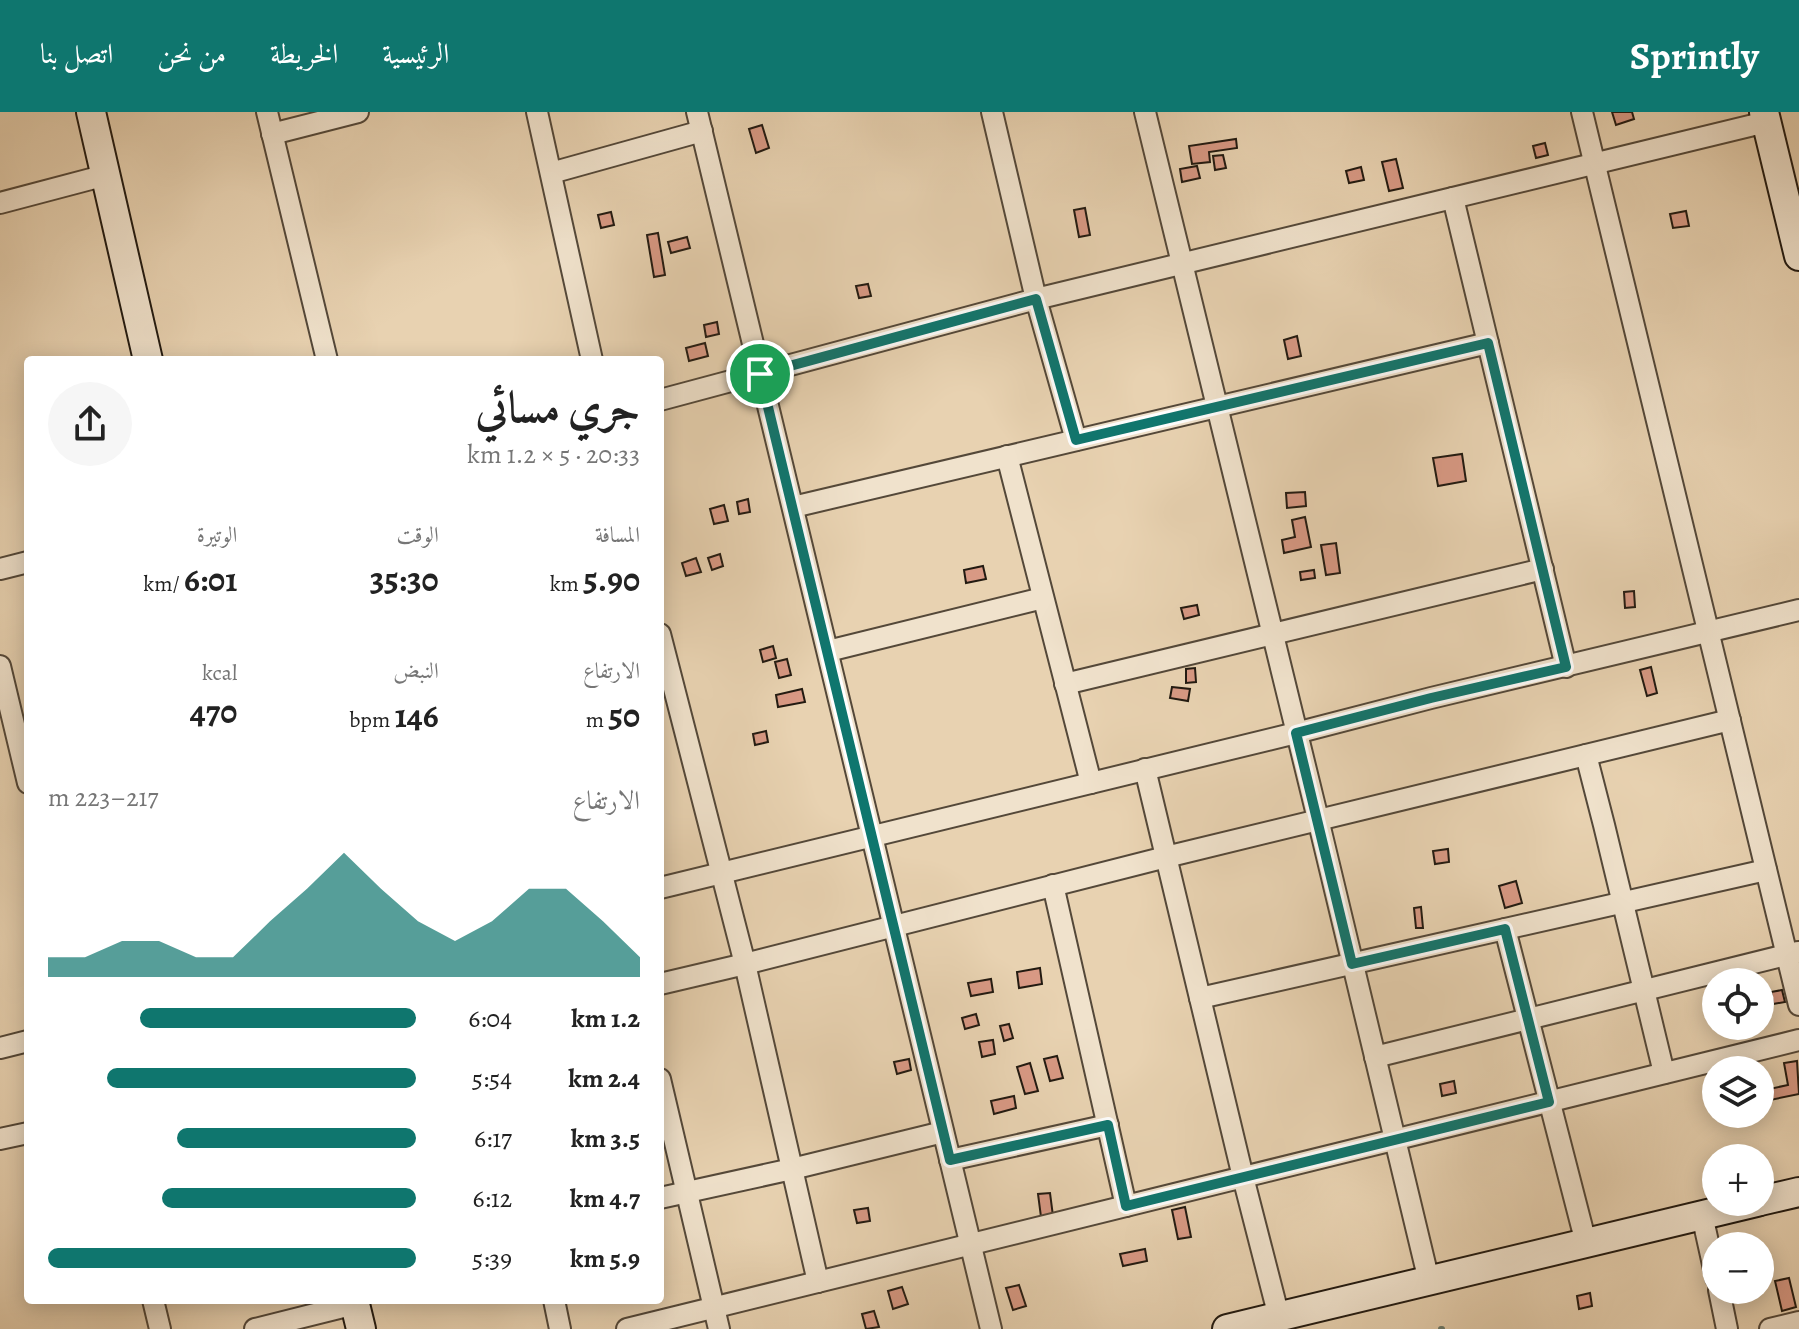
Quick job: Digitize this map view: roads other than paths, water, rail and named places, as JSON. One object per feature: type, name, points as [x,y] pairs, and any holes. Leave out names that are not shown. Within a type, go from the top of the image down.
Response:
[{"type":"street","points":[[91,112],[147,356]]},
{"type":"street","points":[[267,112],[326,356]]},
{"type":"street","points":[[272,134],[358,112]]},
{"type":"street","points":[[537,112],[591,356]]},
{"type":"street","points":[[992,112],[1036,299],[1076,440]]},
{"type":"street","points":[[1145,112],[1429,1281]]},
{"type":"street","points":[[1582,112],[1766,870],[1793,954],[1799,1005]]},
{"type":"street","points":[[664,399],[1036,299],[1595,163],[1765,117],[1794,210],[1799,256]]},
{"type":"street","points":[[551,173],[700,121],[991,1329]]},
{"type":"street","points":[[0,203],[106,175]]},
{"type":"street","points":[[1453,198],[1566,667]]},
{"type":"street","points":[[793,507],[1488,343]]},
{"type":"street","points":[[1007,456],[1091,783]]},
{"type":"street","points":[[0,569],[24,563]]},
{"type":"street","points":[[1065,684],[1543,569]]},
{"type":"street","points":[[828,651],[1043,598]]},
{"type":"street","points":[[664,887],[1799,610]]},
{"type":"street","points":[[664,650],[745,964],[818,1282]]},
{"type":"street","points":[[0,666],[3,690],[24,768]]},
{"type":"street","points":[[664,983],[1318,819],[1730,720]]},
{"type":"street","points":[[1586,755],[1664,1073]]},
{"type":"street","points":[[1145,769],[1279,1317]]},
{"type":"street","points":[[1200,998],[1766,870]]},
{"type":"street","points":[[1053,885],[1126,1206]]},
{"type":"street","points":[[1505,929],[1586,1243]]},
{"type":"street","points":[[1375,1057],[1793,954]]},
{"type":"street","points":[[627,1329],[1799,1040]]},
{"type":"street","points":[[0,1048],[24,1042]]},
{"type":"street","points":[[950,1160],[1108,1125]]},
{"type":"street","points":[[666,1132],[687,1192],[719,1329]]},
{"type":"street","points":[[664,1197],[943,1132]]},
{"type":"street","points":[[0,1139],[24,1134]]},
{"type":"street","points":[[1774,1198],[1799,1192]]},
{"type":"street","points":[[1227,1329],[1702,1215]]},
{"type":"street","points":[[154,1304],[160,1329]]},
{"type":"street","points":[[555,1304],[560,1329]]},
{"type":"street","points":[[1722,1304],[1727,1329]]},
{"type":"street","points":[[255,1329],[357,1311]]},
{"type":"street","points":[[1770,1329],[1799,1322]]}]
